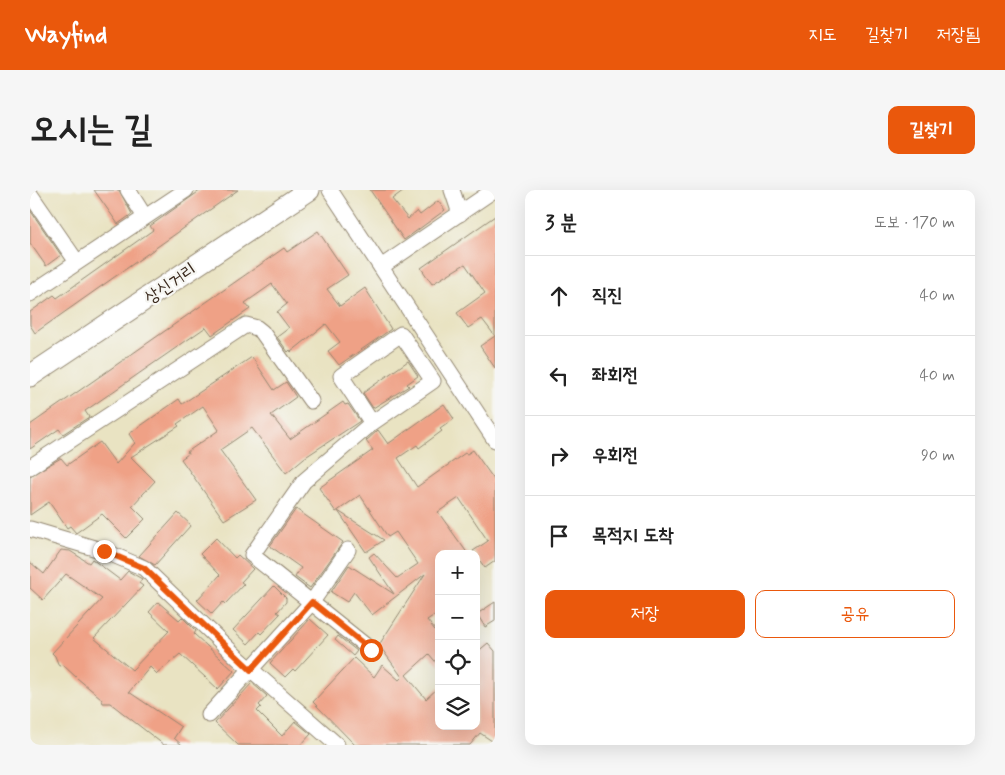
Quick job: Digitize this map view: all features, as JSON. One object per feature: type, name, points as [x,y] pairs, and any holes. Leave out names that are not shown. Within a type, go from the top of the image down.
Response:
[{"type":"main road","name":"상신거리","points":[[30,376],[309,190]]},
{"type":"street","points":[[128,190],[145,217]]},
{"type":"street","points":[[30,294],[186,190]]},
{"type":"street","points":[[330,190],[493,431]]},
{"type":"street","points":[[452,190],[460,214]]},
{"type":"street","points":[[382,267],[494,190]]},
{"type":"street","points":[[30,194],[77,262]]},
{"type":"street","points":[[30,467],[246,326],[257,328],[262,332],[311,400]]},
{"type":"street","points":[[371,650],[252,555],[304,481],[372,423],[433,381],[401,334],[341,376],[372,423]]},
{"type":"street","points":[[30,529],[104,551],[144,568],[251,670],[333,744]]},
{"type":"street","points":[[209,715],[312,602],[348,550]]},
{"type":"building","points":[[94,190],[119,190],[132,214],[118,224]]},
{"type":"building","points":[[201,190],[238,190],[35,333],[30,325],[30,312],[54,295],[57,298],[153,230],[150,226]]},
{"type":"building","points":[[370,190],[404,190],[392,199],[408,219],[417,211],[420,215],[438,201],[445,210],[404,240]]},
{"type":"building","points":[[30,210],[61,255],[46,266],[30,243]]},
{"type":"building","points":[[495,216],[495,336],[482,319],[468,328],[457,313],[485,293],[465,264],[432,284],[421,268]]},
{"type":"building","points":[[318,231],[348,275],[327,289],[340,306],[365,288],[391,329],[339,365],[328,351],[340,342],[326,324],[291,352],[290,350],[288,352],[277,337],[289,328],[277,312],[287,304],[272,284],[245,303],[250,309],[212,335],[206,327],[85,411],[89,417],[63,434],[59,429],[30,449],[30,425],[284,248],[287,252]]},
{"type":"building","points":[[495,336],[495,368],[480,346]]},
{"type":"building","points":[[252,357],[274,390],[286,382],[296,397],[271,415],[290,439],[343,402],[345,405],[348,404],[360,421],[304,458],[286,473],[252,428],[220,450],[256,500],[224,520],[181,459],[188,454],[187,452],[219,430],[203,406],[177,424],[179,426],[131,457],[155,481],[132,506],[145,519],[126,538],[102,514],[76,533],[70,526],[67,528],[49,502],[30,515],[30,476],[61,458],[67,465],[100,442],[116,464],[135,443],[129,434],[179,399],[182,404]]},
{"type":"building","points":[[408,361],[418,376],[407,384],[409,386],[373,408],[363,393]]},
{"type":"building","points":[[444,404],[454,419],[440,429],[442,431],[419,448],[417,445],[398,458],[417,487],[465,453],[467,454],[473,450],[495,481],[495,561],[485,568],[480,561],[480,550],[474,550],[488,541],[459,498],[438,512],[465,550],[435,550],[435,615],[427,620],[435,630],[435,661],[429,654],[406,675],[426,699],[435,691],[435,730],[480,730],[480,650],[488,643],[495,651],[495,743],[480,733],[470,745],[355,745],[313,702],[354,658],[374,677],[382,665],[399,680],[402,677],[379,645],[425,574],[372,615],[354,592],[347,602],[331,592],[349,565],[394,594],[369,557],[374,553],[397,578],[418,564],[396,532],[388,537],[360,495],[336,512],[319,488],[373,450],[366,441],[378,430],[388,444]]},
{"type":"building","points":[[296,509],[343,542],[310,588],[295,577],[301,568],[270,546]]},
{"type":"building","points":[[338,511],[384,540],[366,552]]},
{"type":"building","points":[[178,513],[191,525],[155,565],[139,556]]},
{"type":"building","points":[[216,538],[235,558],[238,555],[253,569],[241,582],[244,584],[225,604],[223,602],[212,614],[197,600],[220,575],[200,554]]},
{"type":"building","points":[[61,550],[70,551],[89,563],[92,559],[120,580],[128,571],[142,579],[139,583],[143,586],[94,638],[132,670],[169,631],[149,612],[158,602],[179,620],[182,617],[196,631],[194,634],[234,671],[218,689],[180,654],[157,674],[150,667],[129,692],[181,727],[174,738],[182,745],[164,745],[110,703],[103,703],[101,698],[63,665],[59,666],[52,653],[102,599],[66,574],[43,600],[30,588],[30,562],[44,574]]},
{"type":"building","points":[[274,586],[286,598],[286,602],[277,612],[280,614],[261,634],[259,632],[248,644],[233,630]]},
{"type":"building","points":[[495,602],[495,621],[485,627],[480,619],[480,612]]},
{"type":"building","points":[[310,619],[328,635],[295,671],[293,669],[285,677],[270,663]]},
{"type":"building","points":[[338,636],[357,651],[353,656],[335,640]]},
{"type":"building","points":[[252,683],[267,696],[259,705],[261,707],[257,711],[282,736],[295,721],[311,734],[301,745],[238,745],[215,723]]},
{"type":"route","points":[[104,551],[144,568],[251,670],[312,602],[371,650]]}]
